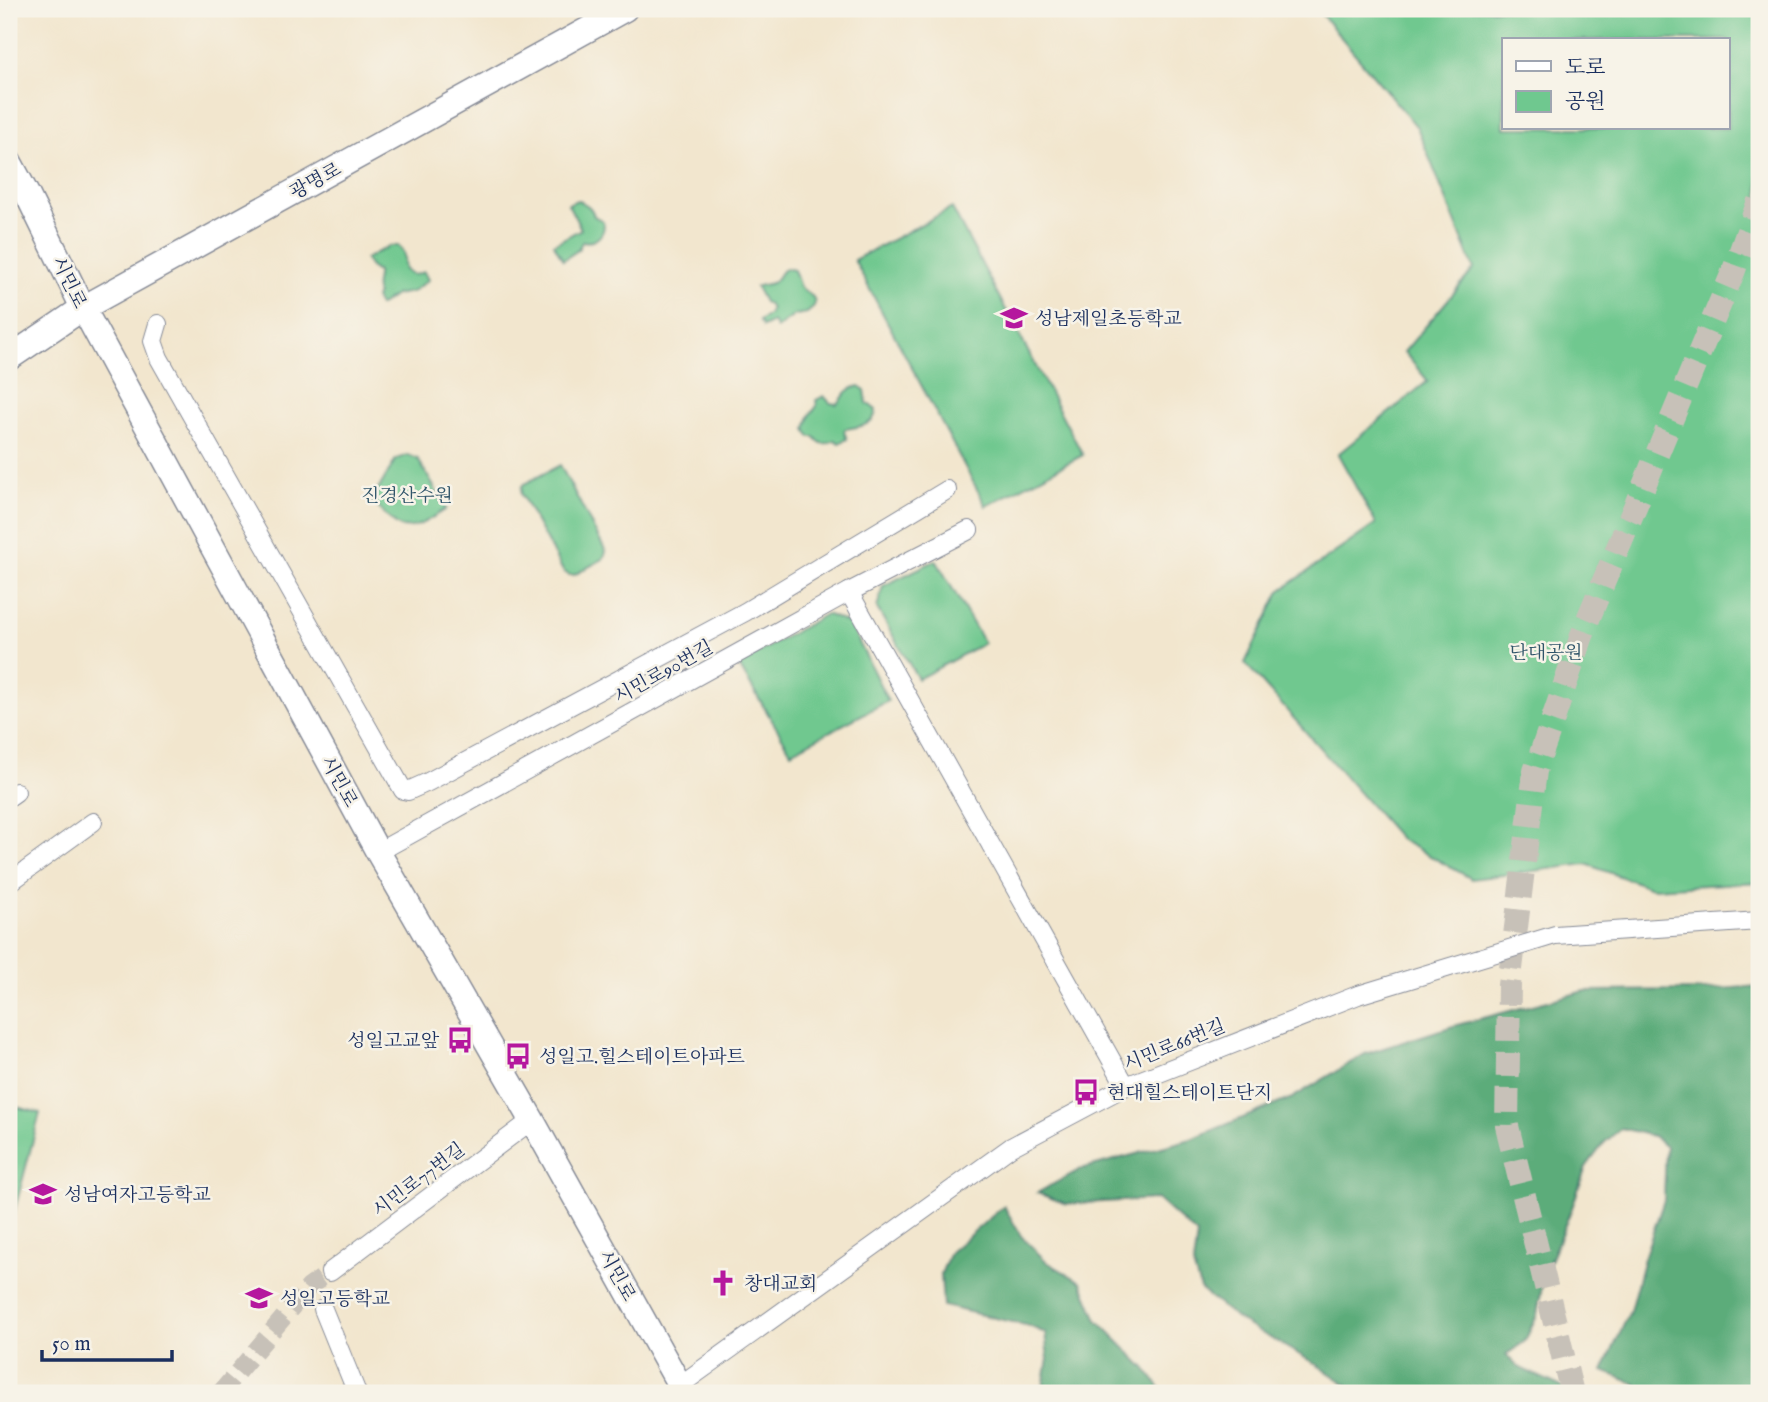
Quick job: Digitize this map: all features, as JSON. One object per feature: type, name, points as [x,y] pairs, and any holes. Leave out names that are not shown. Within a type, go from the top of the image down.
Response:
[{"type":"main road","name":"광명로","points":[[9,358],[83,308],[625,9]]},
{"type":"main road","name":"시민로","points":[[9,161],[83,308],[378,852],[532,1120],[681,1390]]},
{"type":"street","points":[[158,324],[153,341],[159,358],[402,790],[418,788],[745,612],[947,490]]},
{"type":"street","name":"시민로90번길","points":[[378,852],[849,592],[969,530]]},
{"type":"street","points":[[849,592],[1126,1086]]},
{"type":"street","points":[[9,883],[93,822]]},
{"type":"street","name":"시민로66번길","points":[[681,1390],[1011,1147],[1126,1086],[1358,995],[1555,935],[1759,921]]},
{"type":"street","name":"시민로77번길","points":[[330,1272],[532,1120]]},
{"type":"street","points":[[323,1309],[357,1393]]},
{"type":"green space","name":"단대공원","points":[[1317,9],[1759,9],[1759,882],[1652,888],[1586,864],[1472,879],[1401,840],[1245,663],[1280,591],[1376,524],[1338,454],[1428,381],[1404,352],[1474,269],[1417,127]]},
{"type":"green space","points":[[577,200],[588,206],[594,216],[603,221],[603,230],[595,240],[582,242],[578,250],[563,260],[554,244],[581,229],[568,204]]},
{"type":"green space","points":[[952,208],[1083,455],[986,506],[854,260]]},
{"type":"green space","points":[[389,246],[398,246],[403,252],[405,270],[414,275],[424,272],[428,280],[412,292],[395,295],[379,306],[375,298],[377,272],[365,259]]},
{"type":"green space","points":[[786,268],[794,270],[800,287],[813,297],[815,303],[807,313],[795,315],[777,328],[773,322],[763,327],[759,321],[768,315],[771,309],[756,287],[772,283]]},
{"type":"green space","points":[[859,386],[865,390],[867,403],[876,410],[873,419],[865,425],[845,429],[847,439],[839,443],[835,440],[822,443],[815,437],[810,437],[806,429],[810,415],[817,406],[816,400],[824,396],[830,403],[837,404],[848,391]]},
{"type":"green space","name":"진경산수원","points":[[408,455],[418,459],[446,508],[422,524],[403,527],[397,525],[371,502],[396,459]]},
{"type":"green space","points":[[560,465],[606,552],[603,559],[574,575],[563,571],[521,494],[524,484]]},
{"type":"green space","points":[[936,560],[984,643],[918,679],[877,608],[883,586]]},
{"type":"green space","points":[[826,614],[850,624],[888,701],[791,752],[738,664]]},
{"type":"green space","points":[[1759,986],[1759,1393],[1642,1393],[1636,1384],[1603,1371],[1630,1311],[1644,1258],[1664,1200],[1666,1147],[1653,1136],[1621,1128],[1604,1143],[1586,1167],[1544,1275],[1537,1315],[1525,1341],[1506,1355],[1518,1367],[1575,1393],[1360,1393],[1237,1319],[1200,1289],[1193,1265],[1197,1235],[1157,1199],[1067,1204],[1037,1193],[1081,1169],[1191,1139],[1292,1098],[1365,1054],[1453,1026],[1585,991],[1705,990]]},
{"type":"green space","points":[[9,1105],[40,1113],[9,1232]]},
{"type":"green space","points":[[1004,1206],[1021,1236],[1047,1262],[1081,1282],[1097,1320],[1145,1368],[1164,1393],[1042,1393],[1048,1359],[1045,1333],[1029,1326],[943,1306],[941,1274],[950,1252]]},
{"type":"tunnel","points":[[1572,1393],[1507,1126],[1509,985],[1535,771],[1586,624],[1734,270],[1759,201]]},
{"type":"tunnel","points":[[220,1393],[309,1287],[330,1272]]},
{"type":"place","name":"성남제일초등학교","points":[[1014,318]]},
{"type":"place","name":"성일고교앞","points":[[460,1040]]},
{"type":"place","name":"성일고.힐스테이트아파트","points":[[518,1056]]},
{"type":"place","name":"현대힐스테이트단지","points":[[1086,1092]]},
{"type":"place","name":"성남여자고등학교","points":[[43,1194]]},
{"type":"place","name":"창대교회","points":[[723,1283]]},
{"type":"place","name":"성일고등학교","points":[[259,1298]]}]
